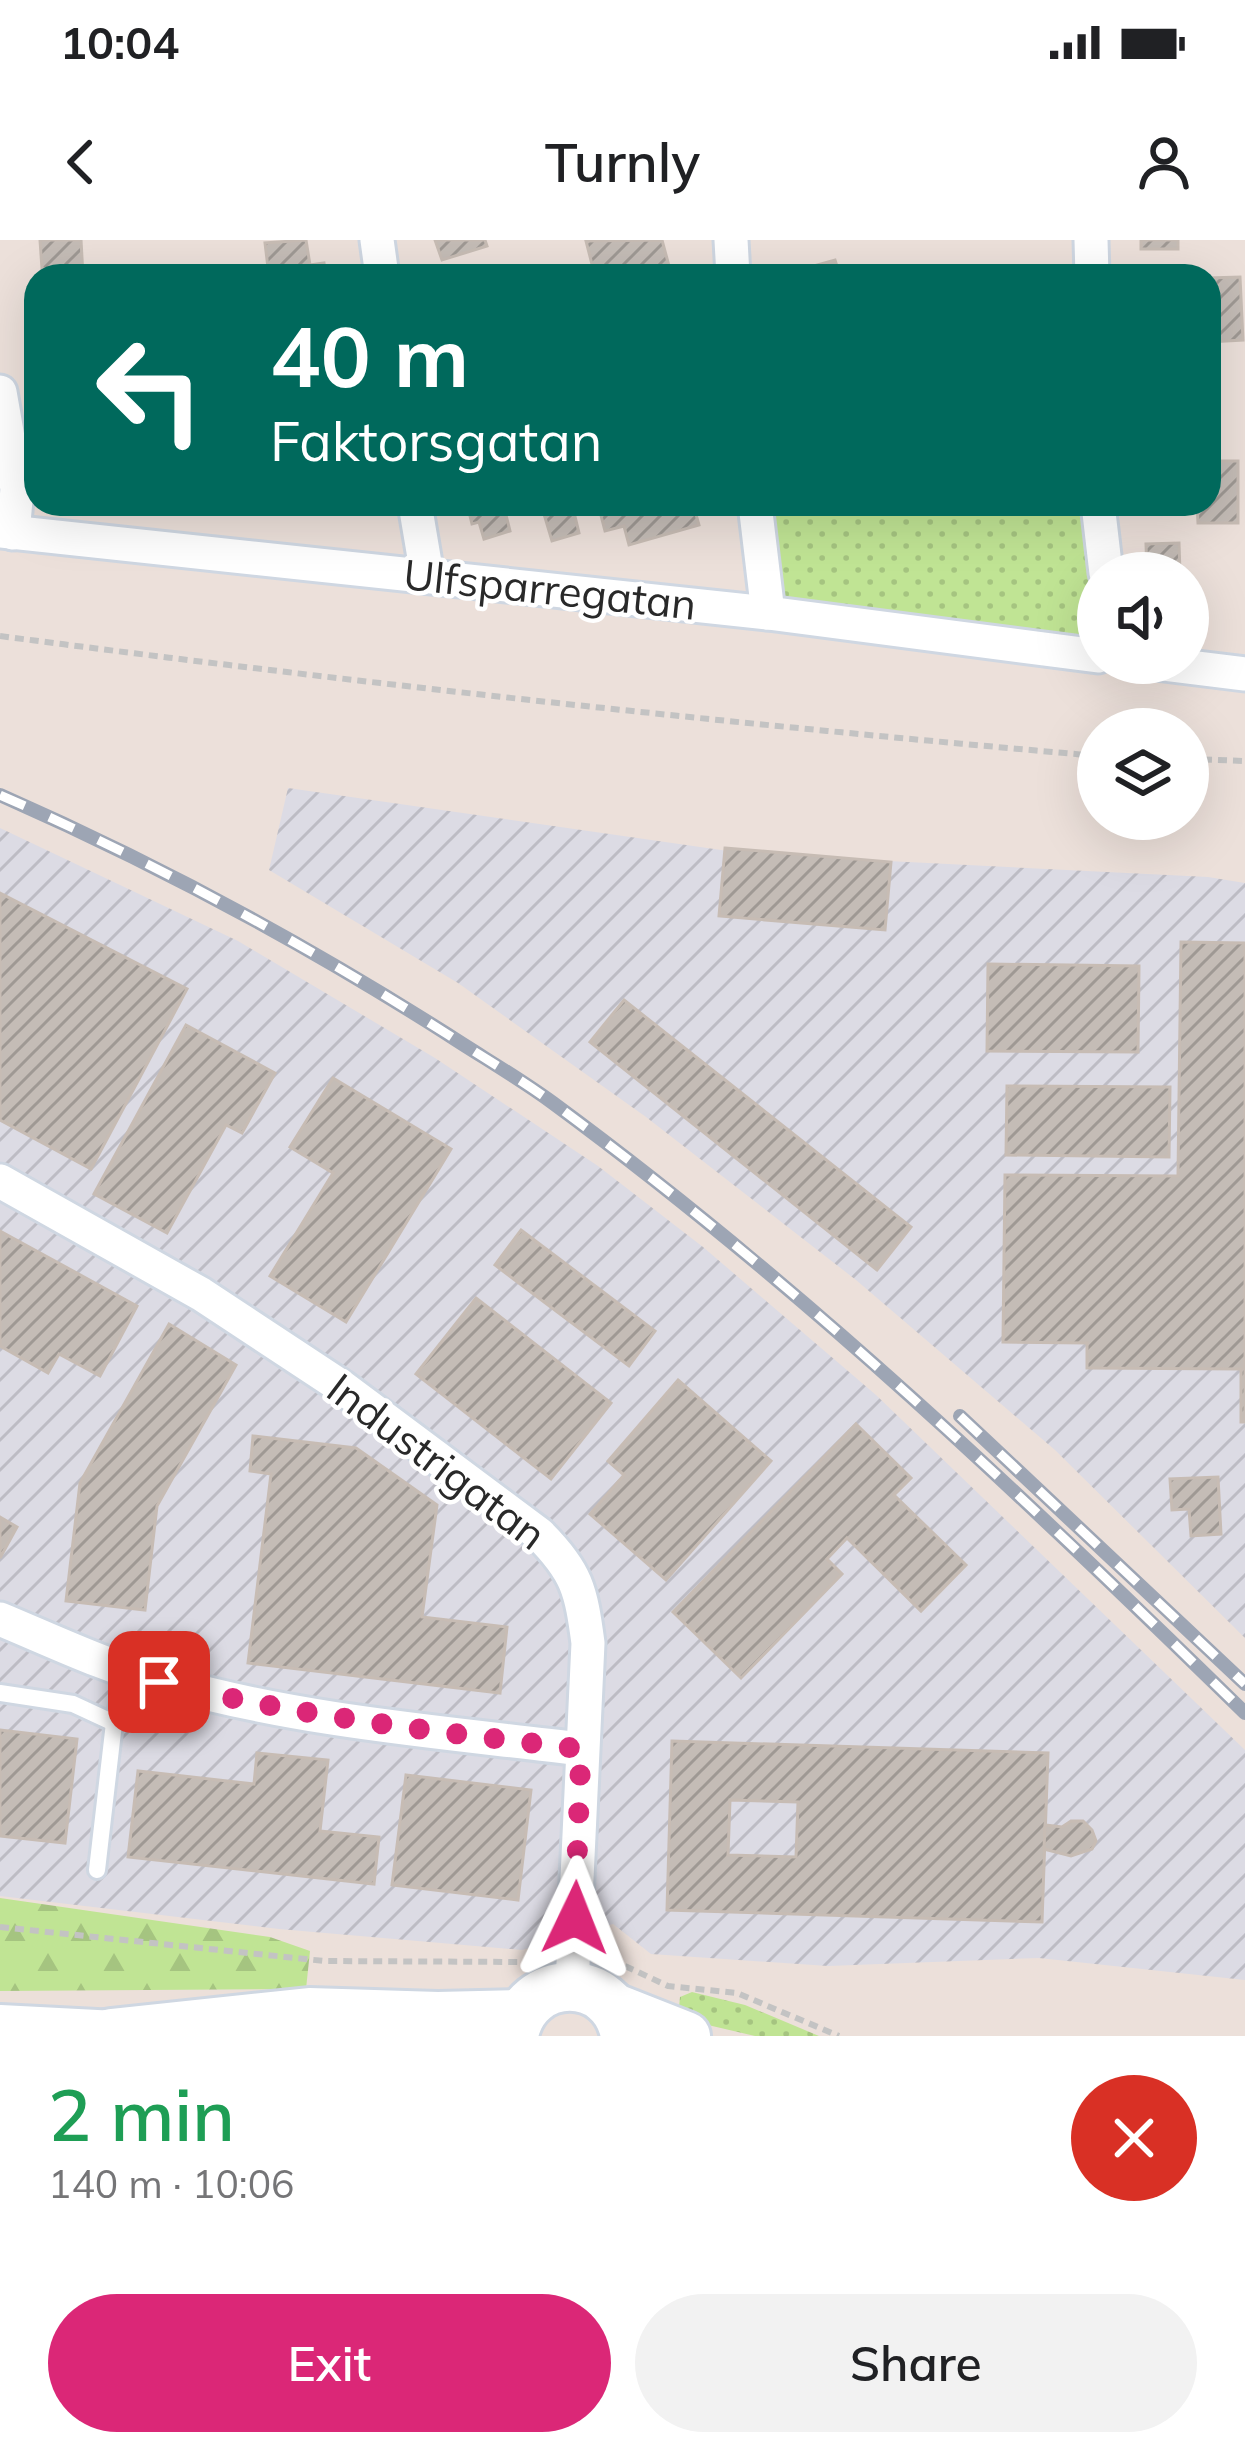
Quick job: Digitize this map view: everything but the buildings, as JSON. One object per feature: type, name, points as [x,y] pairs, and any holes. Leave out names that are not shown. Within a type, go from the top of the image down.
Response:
[{"type":"main road","points":[[0,2030],[123,2035],[309,2012],[517,2025],[548,1989],[574,1973],[601,1994],[620,2022],[686,2036]]},
{"type":"street","points":[[0,392],[17,489],[6,532]]},
{"type":"street","points":[[417,516],[427,575]]},
{"type":"street","points":[[756,516],[768,613]]},
{"type":"street","points":[[1099,516],[1104,552]]},
{"type":"street","name":"Ulfsparregatan","points":[[6,532],[768,613],[1077,653]]},
{"type":"street","points":[[1209,670],[1245,674]]},
{"type":"street","name":"Industrigatan","points":[[0,1181],[201,1294],[342,1387],[539,1534],[566,1562],[580,1588],[588,1643],[574,1973]]},
{"type":"street","points":[[0,1618],[126,1669],[244,1702],[390,1726],[581,1749]]},
{"type":"lane","points":[[97,1870],[114,1723],[126,1669]]},
{"type":"lane","points":[[0,1693],[74,1705],[114,1723]]},
{"type":"path","points":[[0,636],[454,694],[1077,754]]},
{"type":"path","points":[[1209,760],[1245,761]]},
{"type":"path","points":[[0,1927],[324,1961],[574,1973],[620,1964],[668,1986],[736,1993],[839,2036]]},
{"type":"shaded area","points":[[288,788],[749,854],[1208,877],[1245,883],[1245,1638],[1055,1450],[856,1280],[646,1117],[458,983],[269,870]]},
{"type":"shaded area","points":[[0,828],[238,941],[435,1058],[598,1166],[703,1247],[876,1395],[1245,1750],[1245,1980],[1039,1958],[828,1966],[651,1954],[613,1924],[522,1950],[279,1929],[0,1896]]},
{"type":"green space","points":[[770,516],[1085,516],[1087,552],[1077,552],[1077,634],[777,600]]},
{"type":"green space","points":[[0,1898],[270,1937],[310,1951],[306,1989],[0,1991]]},
{"type":"green space","points":[[692,1992],[745,2005],[819,2036],[755,2036],[678,2018],[680,1997]]},
{"type":"railway","points":[[0,795],[115,848],[284,936],[553,1103],[735,1245],[910,1396],[1245,1713]]},
{"type":"railway","points":[[960,1416],[1245,1684]]},
{"type":"route","points":[[159,1682],[244,1702],[390,1726],[581,1749],[575,1918]]}]
